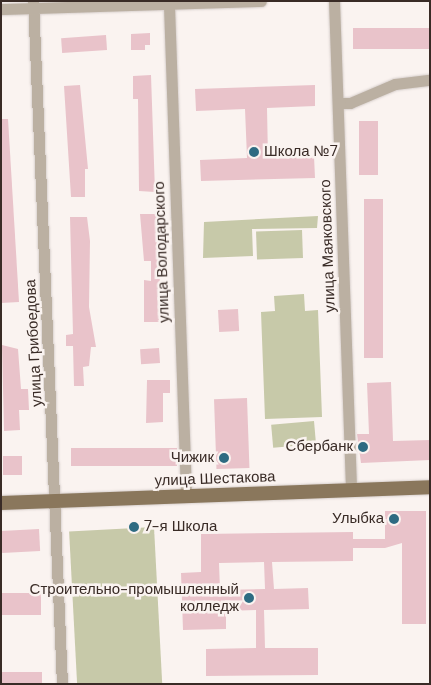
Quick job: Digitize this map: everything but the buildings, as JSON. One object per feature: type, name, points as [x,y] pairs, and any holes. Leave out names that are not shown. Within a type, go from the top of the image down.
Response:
[{"type":"main road","name":"улица Шестакова","points":[[1,503],[430,487]]},
{"type":"street","points":[[1,9],[33,5],[161,5],[260,1]]},
{"type":"street","name":"улица Маяковского","points":[[334,1],[351,490]]},
{"type":"street","name":"улица Грибоедова","points":[[33,5],[56,500],[62,684]]},
{"type":"street","name":"улица Володарского","points":[[161,5],[186,496]]},
{"type":"street","points":[[338,103],[350,103],[395,84],[430,80]]},
{"type":"green space","points":[[318,216],[317,228],[252,229],[253,256],[203,258],[204,222]]},
{"type":"green space","points":[[302,230],[303,258],[257,260],[256,232]]},
{"type":"green space","points":[[304,294],[305,311],[318,310],[322,417],[265,419],[261,312],[275,311],[274,296]]},
{"type":"green space","points":[[314,421],[316,444],[273,448],[271,425]]},
{"type":"green space","points":[[154,527],[162,684],[77,684],[69,531]]},
{"type":"place","name":"Школа №7","points":[[254,152]]},
{"type":"place","name":"Сбербанк","points":[[363,447]]},
{"type":"place","name":"Чижик","points":[[224,458]]},
{"type":"place","name":"Улыбка","points":[[394,519]]},
{"type":"place","name":"7-я Школа","points":[[134,527]]},
{"type":"place","name":"Строительно-промышленный колледж","points":[[249,598]]}]
